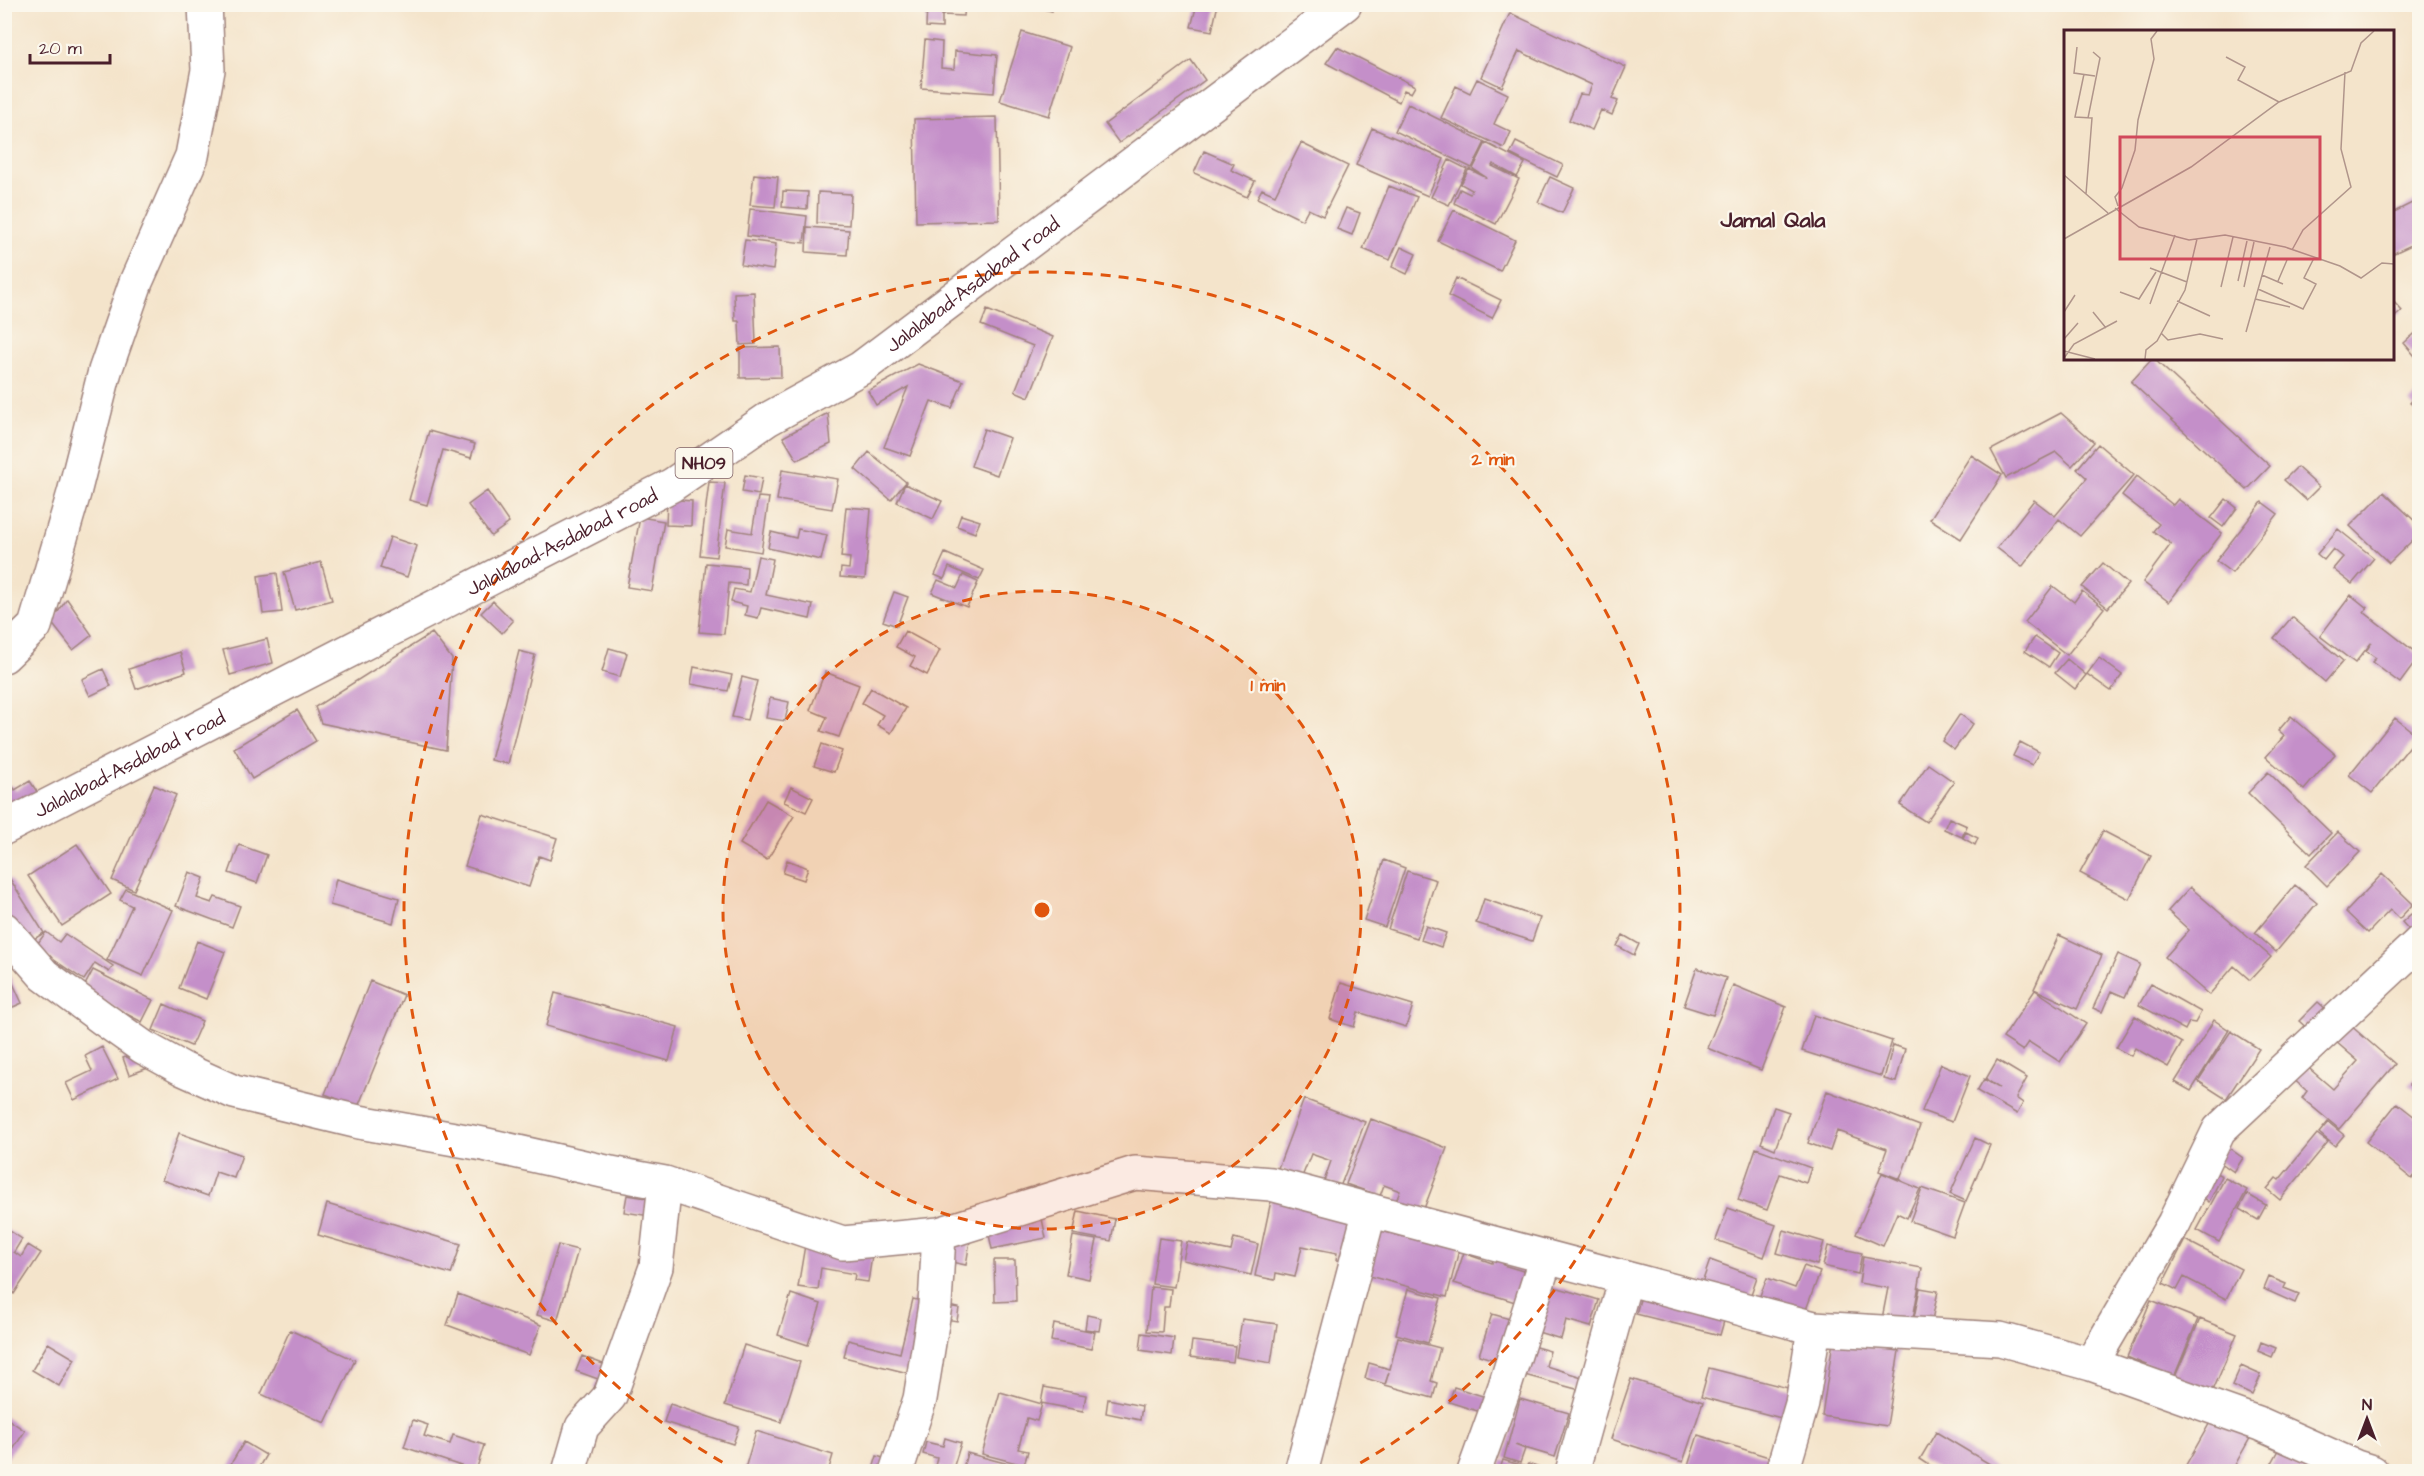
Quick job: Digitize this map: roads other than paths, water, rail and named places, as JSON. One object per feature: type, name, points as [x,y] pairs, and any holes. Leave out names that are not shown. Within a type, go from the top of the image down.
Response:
[{"type":"street","points":[[4,656],[34,626],[74,493],[105,371],[136,282],[192,156],[208,70],[205,4]]},
{"type":"street","name":"Jalalabad-Asdabad road","points":[[4,828],[672,485],[768,419],[861,368],[1345,4]]},
{"type":"street","points":[[4,929],[44,975],[102,1018],[143,1047],[173,1064],[234,1092],[359,1122],[483,1144],[665,1183],[843,1243],[939,1234],[1135,1173],[1271,1184],[1814,1328],[2000,1339],[2091,1364],[2260,1424],[2360,1470]]},
{"type":"street","points":[[2091,1364],[2174,1222],[2219,1130],[2420,942]]},
{"type":"street","points":[[569,1472],[582,1427],[610,1396],[656,1267],[665,1183]]},
{"type":"street","points":[[1301,1472],[1370,1210]]},
{"type":"street","points":[[896,1472],[920,1399],[935,1305],[939,1234]]},
{"type":"street","points":[[1474,1472],[1505,1386],[1546,1257]]},
{"type":"street","points":[[1572,1472],[1626,1278]]},
{"type":"street","points":[[1782,1472],[1802,1404],[1814,1328]]},
{"type":"district","name":"Jamal Qala","points":[[1773,219]]}]
